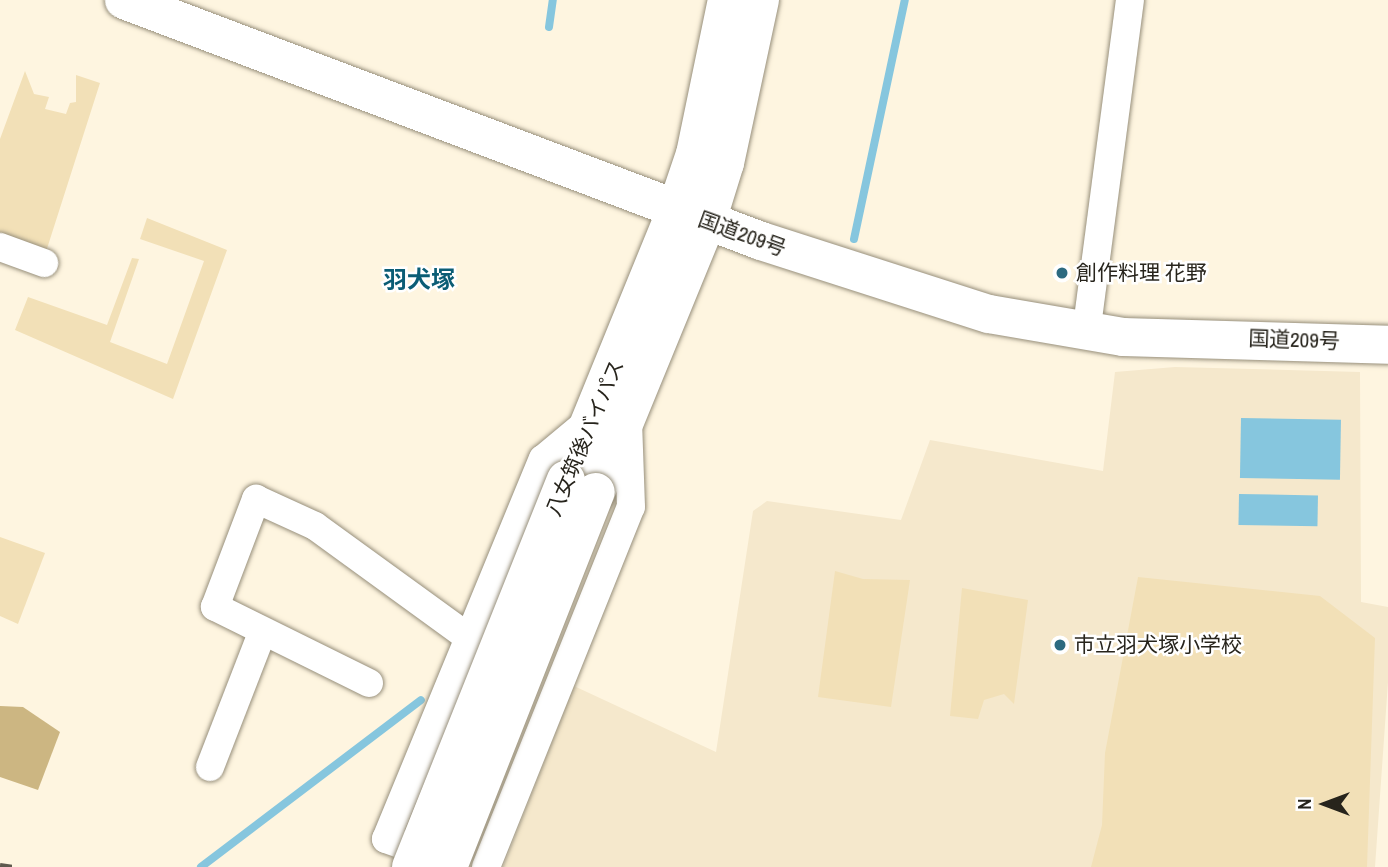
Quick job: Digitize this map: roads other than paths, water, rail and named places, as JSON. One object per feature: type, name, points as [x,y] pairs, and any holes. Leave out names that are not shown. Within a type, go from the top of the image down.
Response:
[{"type":"highway","name":"国道209号","points":[[124,0],[188,11],[691,215],[901,289],[989,314],[1086,334],[1388,345]]},
{"type":"highway","name":"八女筑後バイパス","points":[[691,215],[695,154],[727,0]]},
{"type":"highway","name":"八女筑後バイパス","points":[[411,867],[613,416],[691,215],[725,163],[760,0]]},
{"type":"highway","name":"八女筑後バイパス","points":[[448,867],[581,486]]},
{"type":"street","points":[[1086,334],[1130,0]]},
{"type":"street","points":[[0,247],[44,263]]},
{"type":"street","points":[[463,867],[386,839],[544,459],[613,416],[631,507],[486,867]]},
{"type":"street","points":[[369,683],[262,633],[215,607],[256,499],[315,526],[469,638]]},
{"type":"street","points":[[210,767],[262,633]]},
{"type":"water","points":[[1241,418],[1341,420],[1340,480],[1240,478]]},
{"type":"water","points":[[1239,494],[1318,495],[1317,526],[1238,525]]},
{"type":"waterway","points":[[549,27],[553,0]]},
{"type":"waterway","points":[[854,239],[905,0]]},
{"type":"waterway","points":[[201,867],[421,700]]},
{"type":"railway","points":[[0,865],[14,867]]},
{"type":"place","name":"創作料理 花野","points":[[1062,273]]},
{"type":"place","name":"市立羽犬塚小学校","points":[[1060,645]]},
{"type":"district","name":"羽犬塚","points":[[419,280]]}]
